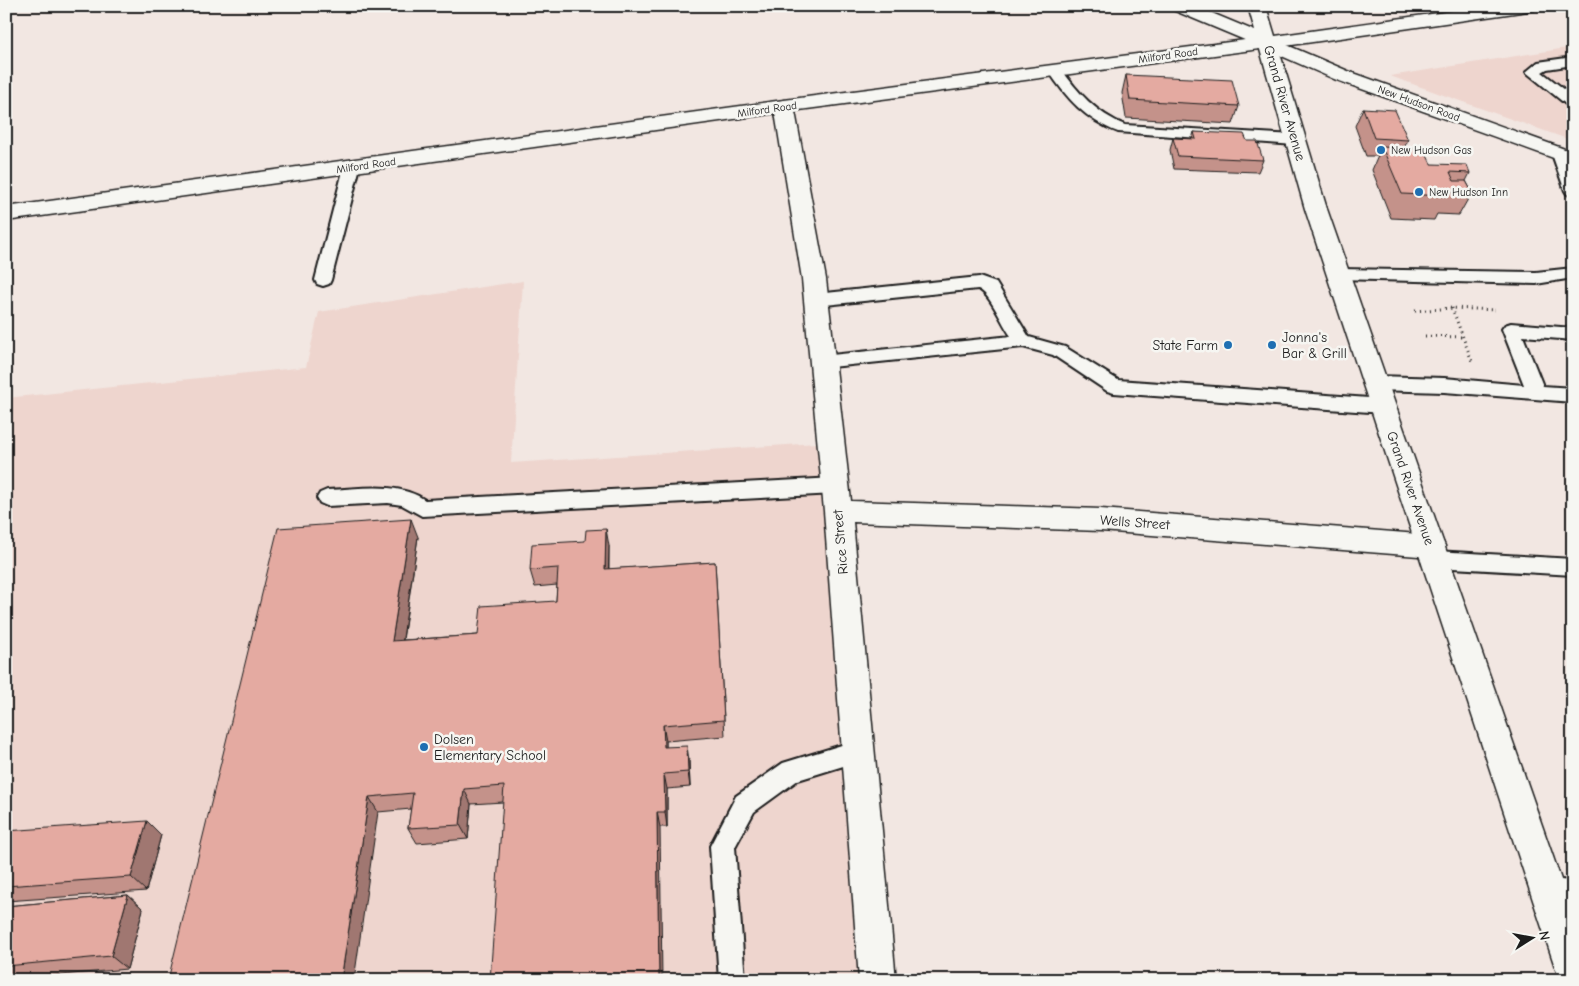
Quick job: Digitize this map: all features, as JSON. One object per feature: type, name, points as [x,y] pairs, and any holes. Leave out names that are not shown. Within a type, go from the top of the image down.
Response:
[{"type":"street","name":"New Hudson Road","points":[[1179,6],[1340,75],[1566,157]]},
{"type":"street","name":"Grand River Avenue","points":[[1257,6],[1338,274],[1433,553],[1560,893],[1573,968]]},
{"type":"street","name":"Milford Road","points":[[6,214],[784,106],[1268,43],[1528,6]]},
{"type":"street","name":"Rice Street","points":[[784,106],[816,300],[836,498],[878,980]]},
{"type":"street","name":"Wells Street","points":[[836,498],[1101,520],[1433,553]]},
{"type":"lane","points":[[1573,62],[1543,65],[1533,72],[1573,104]]},
{"type":"lane","points":[[1055,70],[1065,86],[1091,113],[1107,124],[1123,129],[1296,140]]},
{"type":"lane","points":[[1566,157],[1573,191]]},
{"type":"lane","points":[[323,280],[352,167]]},
{"type":"lane","points":[[1338,274],[1536,278],[1573,273]]},
{"type":"lane","points":[[816,300],[979,283],[990,287],[1023,341]]},
{"type":"lane","points":[[1536,392],[1511,329],[1573,334]]},
{"type":"lane","points":[[822,362],[1023,341],[1059,351],[1114,386],[1379,394],[1482,388],[1573,395]]},
{"type":"lane","points":[[327,498],[388,495],[407,498],[422,508],[836,498]]},
{"type":"lane","points":[[1433,553],[1573,566]]},
{"type":"lane","points":[[732,980],[722,846],[746,804],[791,771],[858,751]]},
{"type":"path","points":[[1452,308],[1482,388]]},
{"type":"path","points":[[1425,336],[1463,337]]},
{"type":"shaded area","points":[[1573,47],[1573,141],[1390,76]]},
{"type":"shaded area","name":"Dolsen Elementary School","points":[[523,281],[511,463],[817,443],[825,515],[858,980],[6,980],[6,398],[306,367],[319,312]]},
{"type":"building","points":[[1126,75],[1232,80],[1239,106],[1130,100]]},
{"type":"building","points":[[1363,108],[1395,110],[1408,140],[1374,138]]},
{"type":"building","points":[[1194,132],[1244,134],[1247,141],[1257,141],[1263,160],[1178,156],[1173,138],[1196,139]]},
{"type":"building","points":[[1382,147],[1424,149],[1431,164],[1467,165],[1470,173],[1450,172],[1454,181],[1466,181],[1472,192],[1443,191],[1446,196],[1402,194]]},
{"type":"building","points":[[411,519],[392,641],[478,635],[481,606],[556,601],[558,568],[530,570],[532,544],[585,541],[586,530],[606,529],[605,569],[715,562],[724,720],[663,725],[664,747],[687,746],[688,772],[664,774],[665,812],[657,812],[659,980],[490,980],[504,786],[464,789],[460,825],[408,828],[413,793],[369,797],[341,980],[168,980],[278,528]]},
{"type":"building","points":[[147,821],[131,877],[6,886],[6,831]]},
{"type":"building","points":[[128,895],[111,956],[6,966],[6,906]]},
{"type":"place","name":"New Hudson Gas","points":[[1381,150]]},
{"type":"place","name":"New Hudson Inn","points":[[1419,192]]},
{"type":"place","name":"State Farm","points":[[1228,345]]},
{"type":"place","name":"Jonna's Bar & Grill","points":[[1272,345]]},
{"type":"place","name":"Dolsen Elementary School","points":[[424,747]]}]
